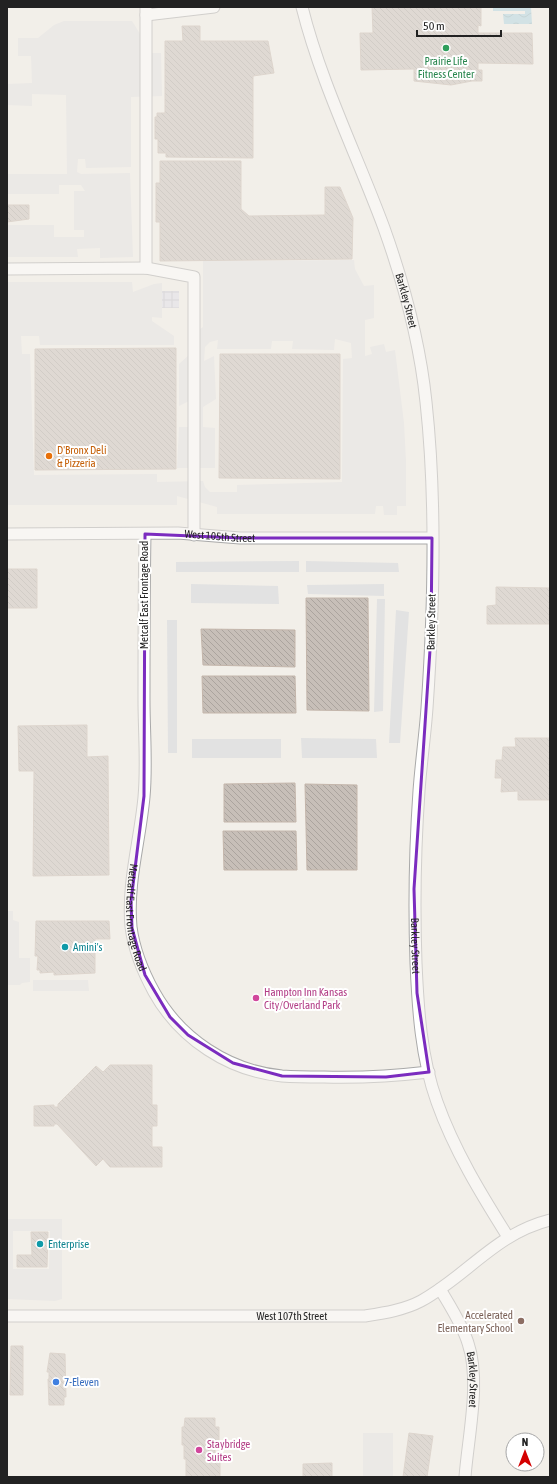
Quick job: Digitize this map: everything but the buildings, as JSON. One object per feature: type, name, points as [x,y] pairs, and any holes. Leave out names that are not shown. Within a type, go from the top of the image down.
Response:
[{"type":"street","points":[[146,268],[146,11],[214,7]]},
{"type":"street","name":"Barkley Street","points":[[302,7],[312,43],[384,229],[408,306],[426,398],[432,485],[431,635],[419,790],[414,890],[417,993],[421,1033],[436,1100],[455,1145],[508,1237]]},
{"type":"street","points":[[7,269],[146,268],[194,277],[194,535]]},
{"type":"street","name":"West 105th Street","points":[[7,534],[145,534],[240,538],[432,538]]},
{"type":"street","name":"Metcalf East Frontage Road","points":[[145,534],[144,796],[132,868],[131,901],[132,928],[137,953],[145,975],[170,1017],[188,1035],[206,1049],[233,1063],[258,1072],[282,1076],[386,1077],[429,1072]]},
{"type":"street","name":"West 107th Street","points":[[7,1316],[365,1316],[385,1313],[407,1307],[420,1301],[440,1289],[488,1250],[517,1231],[550,1220]]},
{"type":"street","name":"Barkley Street","points":[[440,1289],[463,1327],[473,1359],[474,1377],[465,1477]]},
{"type":"highlighted area","points":[[145,534],[240,538],[432,538],[431,635],[414,889],[417,993],[429,1072],[386,1077],[282,1076],[233,1063],[188,1035],[170,1017],[145,975],[132,928],[131,901],[144,796]]},
{"type":"shaded area","points":[[64,21],[132,21],[152,53],[161,53],[162,96],[131,97],[131,167],[86,168],[85,159],[78,159],[77,172],[81,174],[130,173],[133,257],[100,258],[100,248],[77,249],[78,257],[7,257],[7,225],[54,225],[54,237],[84,237],[84,230],[74,230],[74,191],[85,191],[81,185],[59,185],[59,194],[7,194],[7,174],[67,174],[66,95],[32,94],[32,106],[7,105],[7,84],[32,83],[31,56],[18,56],[18,38],[38,38],[54,25]]},
{"type":"shaded area","points":[[354,260],[355,269],[364,286],[374,285],[374,318],[365,320],[365,356],[372,354],[370,347],[384,344],[386,352],[395,350],[404,423],[406,461],[406,506],[397,506],[397,515],[384,515],[383,506],[376,506],[375,514],[217,514],[217,507],[177,496],[177,505],[7,505],[7,282],[132,282],[133,292],[154,284],[162,283],[162,318],[152,317],[152,321],[174,336],[174,345],[40,345],[39,336],[21,336],[22,354],[30,354],[34,475],[157,474],[157,482],[203,481],[205,487],[210,492],[237,492],[237,485],[342,482],[343,359],[352,358],[351,343],[335,339],[334,350],[292,349],[293,341],[272,341],[271,349],[217,349],[218,340],[210,342],[205,347],[204,361],[214,356],[216,399],[203,407],[203,427],[215,428],[215,468],[177,468],[179,427],[189,427],[189,401],[179,406],[179,364],[189,355],[190,336],[203,327],[203,261]]},
{"type":"shaded area","points":[[162,291],[179,291],[179,308],[162,308]]},
{"type":"shaded area","points":[[299,561],[299,572],[176,572],[176,562]]},
{"type":"shaded area","points":[[306,561],[398,563],[399,572],[306,572]]},
{"type":"shaded area","points":[[191,584],[278,586],[279,604],[191,603]]},
{"type":"shaded area","points":[[384,584],[384,596],[308,594],[307,585]]},
{"type":"shaded area","points":[[377,599],[385,599],[383,711],[374,712]]},
{"type":"shaded area","points":[[396,610],[409,612],[400,743],[389,743]]},
{"type":"shaded area","points":[[167,620],[177,620],[177,753],[168,753]]},
{"type":"shaded area","points":[[301,738],[376,739],[377,758],[302,758]]},
{"type":"shaded area","points":[[192,739],[281,739],[281,758],[192,758]]},
{"type":"shaded area","points":[[7,911],[13,911],[13,920],[19,922],[19,958],[30,958],[30,982],[22,983],[20,985],[7,985]]},
{"type":"shaded area","points":[[33,980],[88,980],[89,991],[33,991]]},
{"type":"shaded area","points":[[7,1219],[62,1219],[62,1299],[55,1301],[7,1299]],"holes":[[[13,1231],[50,1231],[49,1269],[13,1269]]]},
{"type":"shaded area","points":[[363,1433],[393,1433],[393,1477],[363,1477]]},
{"type":"water","points":[[493,7],[531,7],[532,24],[504,24],[503,14],[525,14],[525,11],[493,11]]},
{"type":"place","name":"Prairie Life Fitness Center","points":[[446,48]]},
{"type":"place","name":"D'Bronx Deli & Pizzeria","points":[[49,456]]},
{"type":"place","name":"Amini's","points":[[65,947]]},
{"type":"place","name":"Hampton Inn Kansas City/Overland Park","points":[[256,998]]},
{"type":"place","name":"Enterprise","points":[[40,1244]]},
{"type":"place","name":"Accelerated Elementary School","points":[[521,1321]]},
{"type":"place","name":"7-Eleven","points":[[56,1382]]},
{"type":"place","name":"Staybridge Suites","points":[[199,1450]]}]
